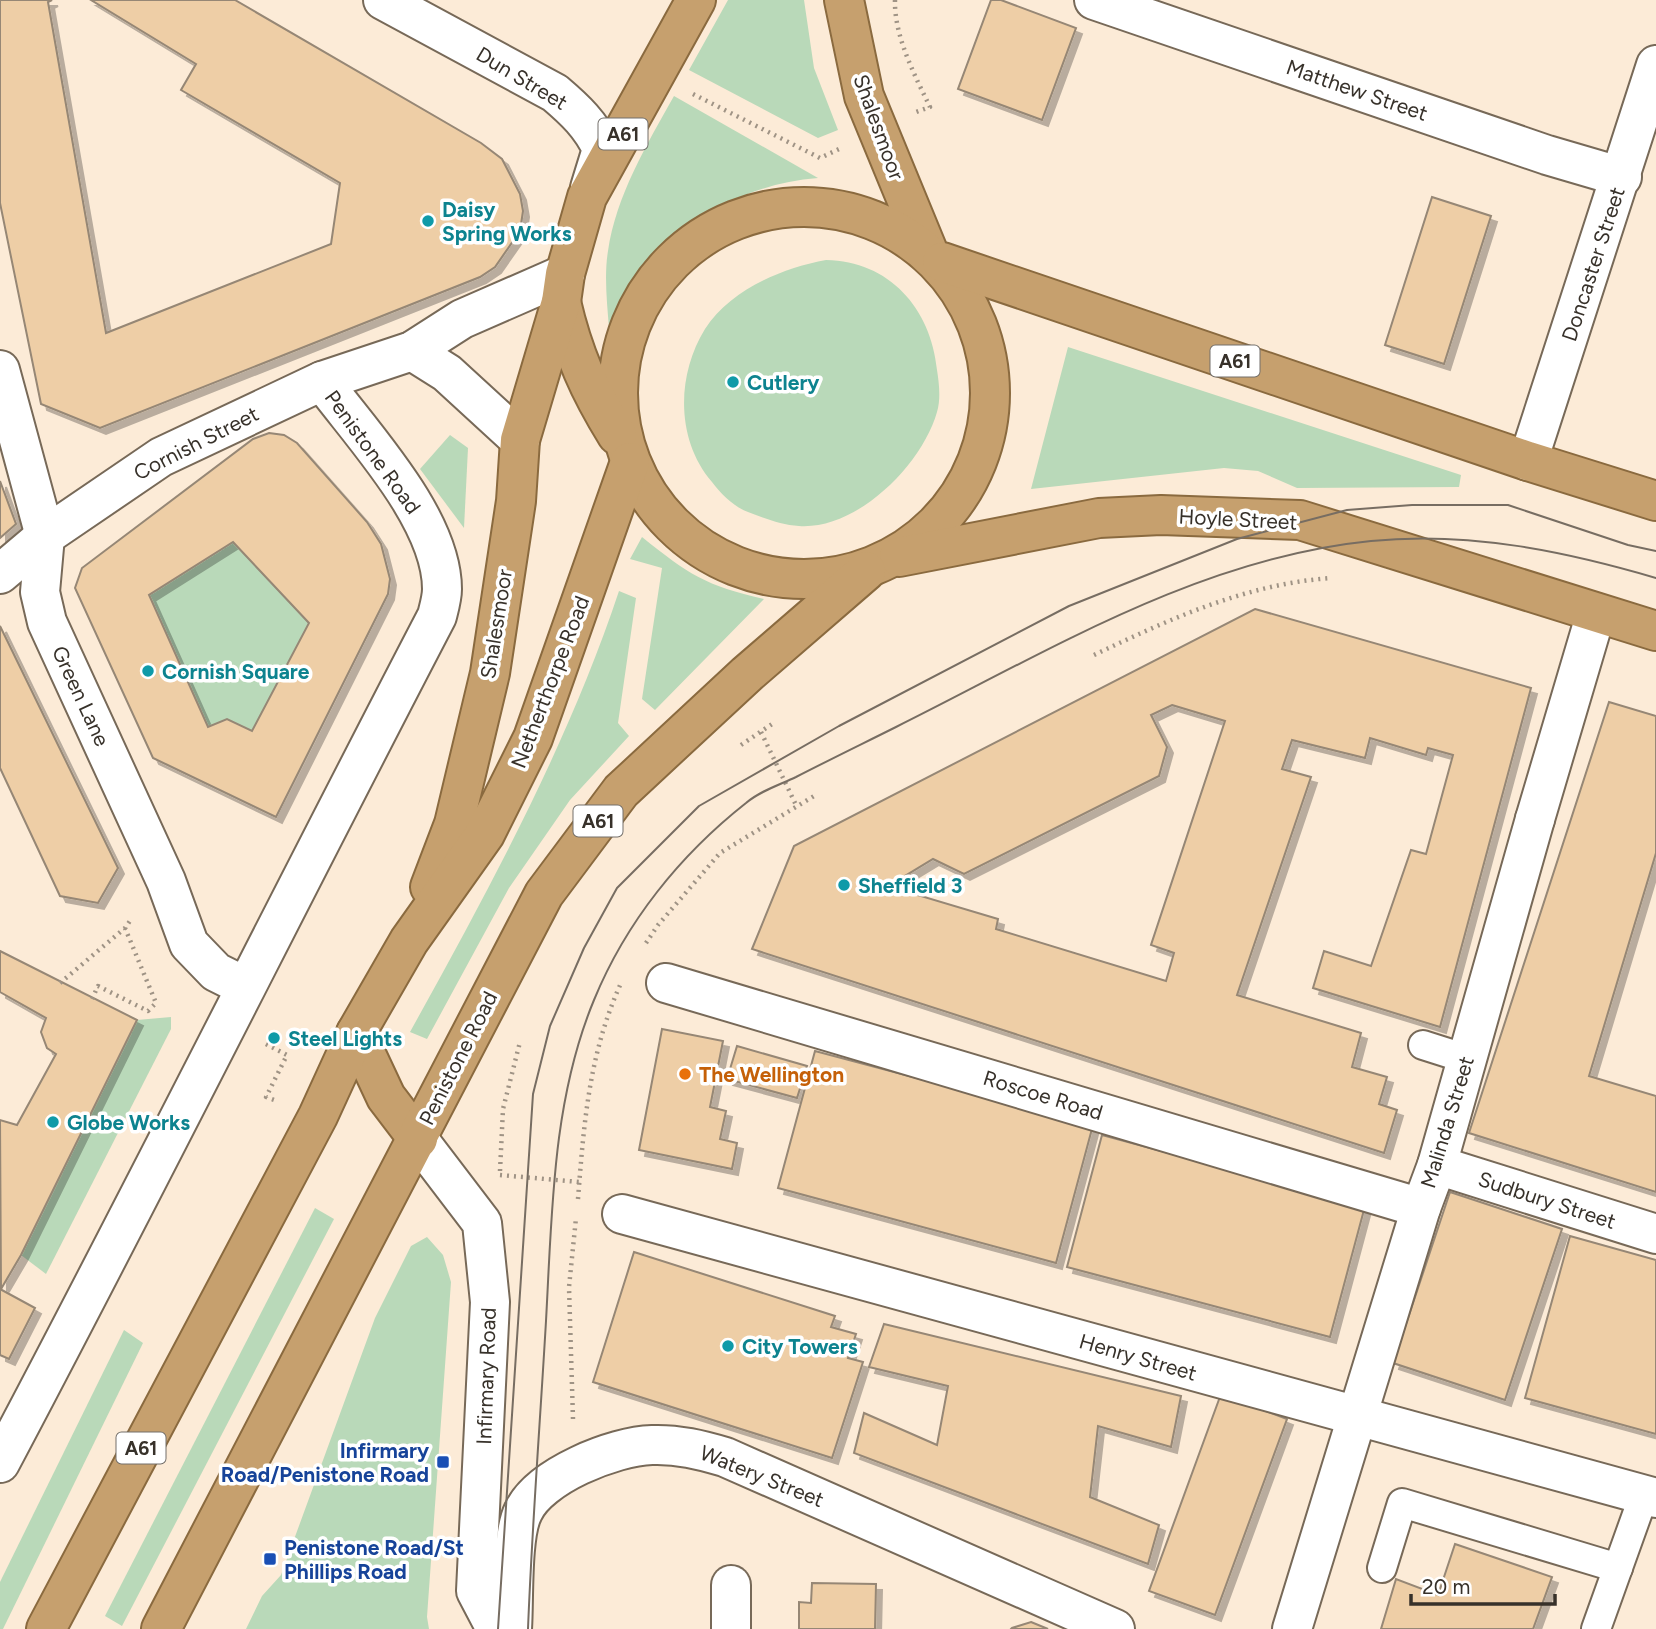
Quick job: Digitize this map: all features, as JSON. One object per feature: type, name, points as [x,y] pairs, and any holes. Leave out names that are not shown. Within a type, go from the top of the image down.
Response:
[{"type":"highway","name":"Shalesmoor","points":[[409,941],[454,824],[490,673],[516,501],[520,440],[587,197],[696,0]]},
{"type":"highway","name":"Shalesmoor","points":[[563,288],[572,349],[590,390],[659,510],[685,538],[729,564],[771,577],[815,579],[879,564],[937,523],[965,486],[983,444],[990,399],[986,353],[970,310],[934,256],[864,96],[844,0]]},
{"type":"highway","name":"Shalesmoor","points":[[628,456],[617,391],[625,340],[647,293],[680,253],[724,224],[798,206],[825,208],[875,221],[934,256]]},
{"type":"highway","name":"A61","points":[[934,256],[1528,461],[1656,501]]},
{"type":"highway","name":"Netherthorpe Road","points":[[356,1033],[409,941],[485,834],[533,738],[567,649],[628,456]]},
{"type":"highway","name":"Hoyle Street","points":[[879,564],[1099,517],[1161,515],[1300,520],[1450,564],[1656,631]]},
{"type":"highway","name":"Penistone Road","points":[[161,1629],[418,1139],[460,1050],[544,894],[621,791],[879,564]]},
{"type":"highway","name":"A61","points":[[47,1629],[318,1116],[356,1033]]},
{"type":"highway","points":[[356,1033],[386,1097],[418,1139]]},
{"type":"highway","points":[[181,1590],[187,1629]]},
{"type":"street","name":"Matthew Street","points":[[1094,0],[1547,155],[1622,177]]},
{"type":"street","name":"Dun Street","points":[[393,2],[555,93],[579,114],[594,132],[602,149],[587,197]]},
{"type":"street","name":"Doncaster Street","points":[[1528,461],[1656,65]]},
{"type":"street","name":"Cornish Street","points":[[0,574],[45,536],[144,466],[322,381],[412,351],[462,319],[563,288]]},
{"type":"street","points":[[412,351],[447,373],[520,440]]},
{"type":"street","name":"Green Lane","points":[[0,370],[45,536],[40,592],[47,622],[162,873],[189,944],[216,972],[244,986]]},
{"type":"street","name":"Penistone Road","points":[[0,1463],[147,1185],[244,986],[437,616],[442,591],[439,565],[424,520],[322,381]]},
{"type":"street","name":"Malinda Street","points":[[1292,1629],[1421,1208],[1437,1165],[1595,613]]},
{"type":"street","name":"Roscoe Road","points":[[666,983],[1421,1208]]},
{"type":"street","name":"Infirmary Road","points":[[418,1139],[482,1223],[490,1302],[475,1591],[496,1629]]},
{"type":"street","name":"Sudbury Street","points":[[1437,1165],[1656,1234]]},
{"type":"street","name":"Henry Street","points":[[621,1214],[1650,1497]]},
{"type":"street","name":"Watery Street","points":[[512,1629],[522,1513],[536,1492],[579,1465],[648,1445],[692,1447],[725,1457],[1115,1629]]},
{"type":"street","points":[[731,1585],[731,1629]]},
{"type":"lane","points":[[1423,1045],[1467,1059]]},
{"type":"lane","points":[[1596,1629],[1618,1568],[1650,1497]]},
{"type":"lane","points":[[1382,1568],[1402,1503],[1618,1568]]},
{"type":"path","points":[[895,0],[895,11],[914,74],[930,107],[917,111]]},
{"type":"path","points":[[687,91],[820,158]]},
{"type":"path","points":[[1094,655],[1166,621],[1228,597],[1294,580],[1335,577]]},
{"type":"path","points":[[775,722],[761,732],[796,805]]},
{"type":"path","points":[[643,948],[658,925],[720,853],[814,796]]},
{"type":"path","points":[[60,983],[125,928],[162,873]]},
{"type":"path","points":[[92,999],[98,986],[148,1011],[156,1003],[125,928]]},
{"type":"path","points":[[579,1465],[570,1393],[569,1287],[589,1089],[604,1022],[624,977]]},
{"type":"path","points":[[500,1175],[503,1109],[523,1031]]},
{"type":"path","points":[[466,1200],[500,1175],[579,1182]]},
{"type":"green space","points":[[728,0],[804,0],[814,68],[838,130],[818,138],[689,70]]},
{"type":"green space","points":[[674,96],[818,178],[783,183],[750,193],[721,207],[694,225],[670,246],[648,271],[609,328],[606,270],[612,231],[625,190]]},
{"type":"green space","points":[[826,260],[849,262],[869,269],[903,292],[916,308],[933,348],[939,402],[929,432],[917,453],[884,490],[864,506],[843,517],[821,524],[799,526],[773,521],[743,510],[719,491],[700,465],[692,447],[686,428],[685,387],[695,347],[705,329],[728,303],[775,275]]},
{"type":"green space","points":[[1068,347],[1461,475],[1459,487],[1297,488],[1258,471],[1224,468],[1031,489]]},
{"type":"green space","points":[[450,435],[468,448],[464,528],[420,469]]},
{"type":"green space","points":[[642,537],[698,577],[727,589],[764,599],[655,710],[642,699],[662,568],[630,559]]},
{"type":"green space","points":[[233,542],[309,623],[252,731],[227,719],[208,727],[149,595]]},
{"type":"green space","points":[[619,591],[636,598],[618,723],[629,736],[570,800],[509,888],[427,1039],[410,1032],[525,816],[576,706]]},
{"type":"green space","points":[[171,1017],[171,1029],[46,1274],[21,1255],[137,1020]]},
{"type":"green space","points":[[315,1208],[334,1219],[122,1626],[105,1616]]},
{"type":"green space","points":[[427,1237],[443,1255],[451,1282],[427,1617],[429,1629],[246,1629],[262,1596],[281,1575],[375,1318],[411,1246]]},
{"type":"green space","points":[[124,1330],[143,1343],[3,1629],[0,1629],[0,1582]]},
{"type":"building","name":"Daisy Spring Works","points":[[0,0],[52,0],[48,2],[106,333],[331,244],[340,183],[181,90],[196,64],[91,0],[235,0],[481,143],[502,159],[520,194],[523,211],[520,231],[495,267],[480,277],[100,428],[41,404],[0,203]]},
{"type":"building","points":[[991,0],[1001,0],[1076,28],[1042,120],[958,89]]},
{"type":"building","points":[[1432,197],[1491,216],[1444,364],[1385,345]]},
{"type":"building","name":"Cornish Square","points":[[269,433],[284,435],[297,443],[367,522],[381,544],[390,579],[388,594],[276,817],[153,758],[75,588],[82,568],[253,439]],"holes":[[[233,542],[309,623],[252,731],[227,719],[208,727],[149,595]]]},
{"type":"building","points":[[0,481],[16,524],[0,538]]},
{"type":"building","name":"Sheffield 3","points":[[1255,609],[1531,688],[1440,1027],[1313,988],[1324,951],[1371,966],[1411,850],[1426,854],[1453,755],[1428,748],[1426,755],[1370,738],[1365,758],[1292,740],[1282,769],[1311,777],[1237,995],[1361,1033],[1352,1067],[1387,1077],[1379,1104],[1397,1110],[1384,1153],[752,949],[794,846]],"holes":[[[1172,705],[1225,721],[1151,945],[1174,953],[1166,981],[996,929],[998,919],[914,894],[905,876],[933,859],[964,874],[1159,776],[1167,747],[1151,715]]]},
{"type":"building","points":[[0,626],[118,868],[98,903],[60,896],[0,768]]},
{"type":"building","points":[[1609,702],[1656,716],[1656,853],[1589,1076],[1656,1096],[1656,1192],[1469,1133]]},
{"type":"building","name":"Globe Works","points":[[0,951],[137,1020],[21,1255],[1,1289],[0,1120],[17,1125],[56,1054],[47,1048],[41,1032],[46,1018],[0,992]]},
{"type":"building","name":"The Wellington","points":[[662,1029],[723,1041],[710,1107],[726,1111],[720,1139],[737,1143],[732,1169],[639,1150]]},
{"type":"building","points":[[737,1046],[807,1066],[797,1098],[727,1079]]},
{"type":"building","points":[[815,1051],[1093,1125],[1056,1263],[778,1188]]},
{"type":"building","points":[[1102,1135],[1365,1206],[1330,1337],[1067,1267]]},
{"type":"building","points":[[1450,1192],[1562,1229],[1505,1400],[1393,1363]]},
{"type":"building","points":[[1570,1236],[1656,1260],[1656,1434],[1525,1398]]},
{"type":"building","name":"City Towers","points":[[634,1252],[835,1316],[831,1327],[856,1334],[848,1358],[863,1362],[832,1458],[593,1382]]},
{"type":"building","points":[[0,1289],[35,1308],[9,1359],[0,1355]]},
{"type":"building","points":[[884,1324],[1181,1396],[1171,1447],[1098,1426],[1090,1497],[1159,1525],[1148,1564],[854,1453],[864,1413],[937,1445],[948,1386],[869,1367]]},
{"type":"building","points":[[1221,1394],[1287,1419],[1215,1615],[1149,1591]]},
{"type":"building","points":[[1455,1544],[1552,1577],[1533,1629],[1381,1629],[1396,1579],[1438,1595]]},
{"type":"building","points":[[812,1583],[876,1584],[875,1629],[799,1629],[799,1602],[811,1603]]},
{"type":"building","points":[[1031,1622],[1048,1629],[1011,1629],[1012,1628]]},
{"type":"tram line","points":[[498,1629],[533,1094],[550,1026],[584,948],[617,888],[699,806],[839,726],[1069,606],[1237,539],[1347,510],[1412,505],[1508,505],[1628,545],[1656,551]]},
{"type":"tram line","points":[[528,1629],[556,1158],[570,1078],[580,1038],[594,1000],[622,944],[657,892],[722,823],[763,792],[1067,640],[1126,612],[1245,567],[1307,551],[1371,541],[1443,539],[1479,541],[1551,552],[1656,578]]},
{"type":"place","name":"Daisy Spring Works","points":[[428,221]]},
{"type":"place","name":"Cutlery","points":[[733,382]]},
{"type":"place","name":"Cornish Square","points":[[148,671]]},
{"type":"place","name":"Sheffield 3","points":[[844,885]]},
{"type":"place","name":"Steel Lights","points":[[274,1038]]},
{"type":"place","name":"The Wellington","points":[[685,1074]]},
{"type":"place","name":"Globe Works","points":[[53,1122]]},
{"type":"place","name":"City Towers","points":[[728,1346]]},
{"type":"place","name":"Infirmary Road/Penistone Road","points":[[443,1462]]},
{"type":"place","name":"Penistone Road/St Phillips Road","points":[[270,1559]]}]
